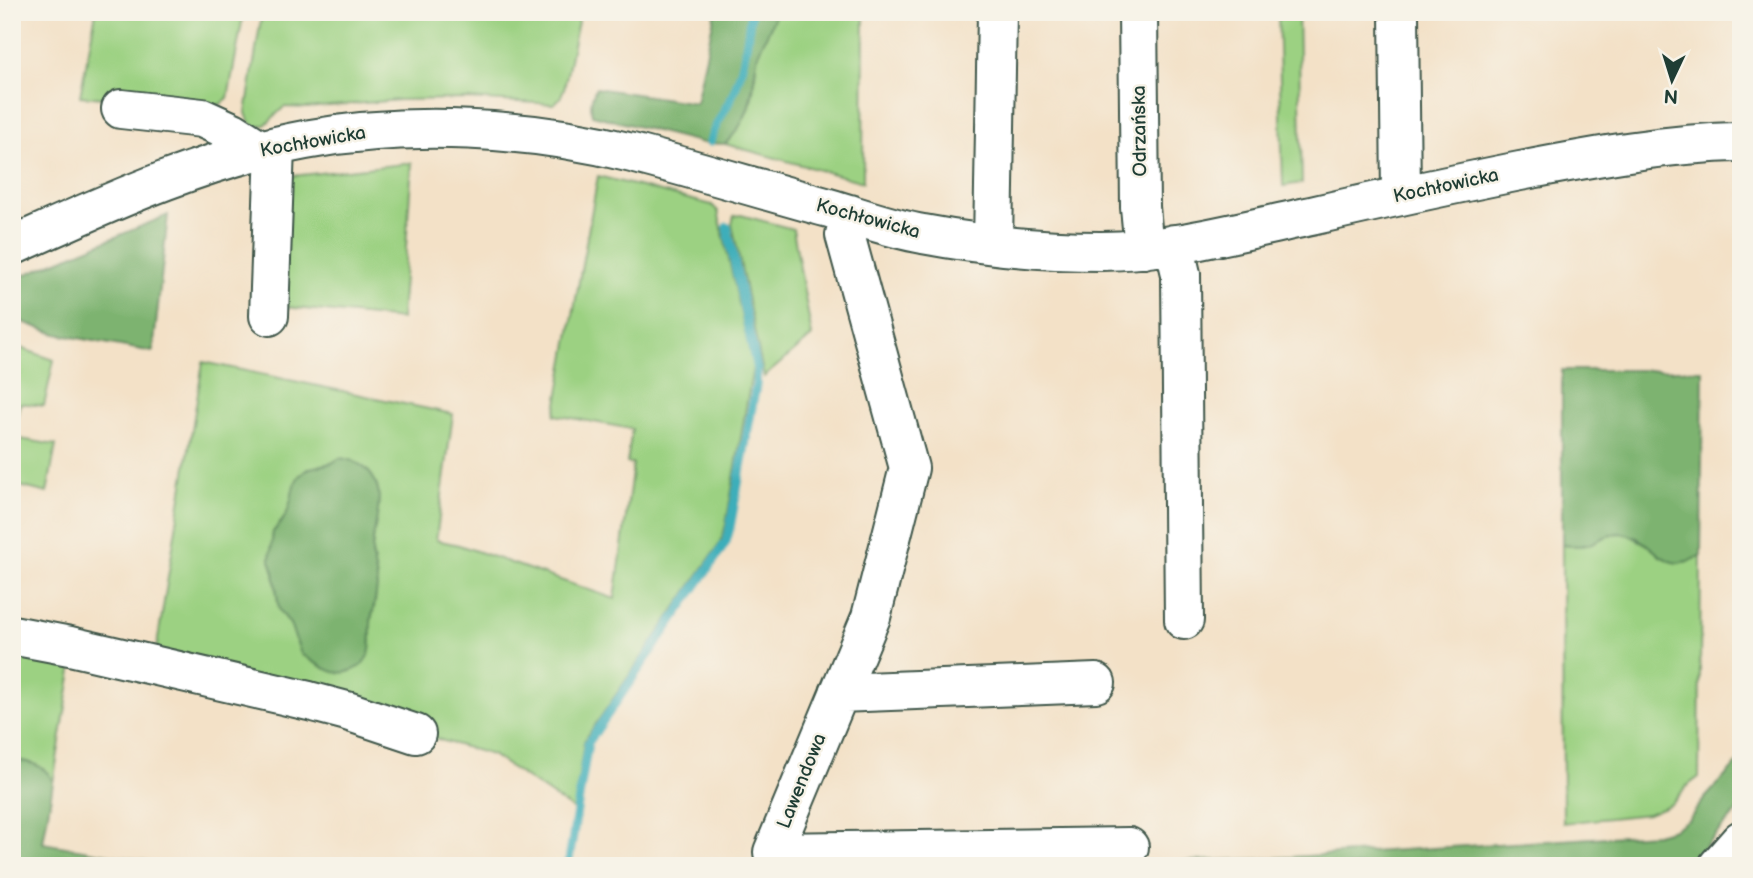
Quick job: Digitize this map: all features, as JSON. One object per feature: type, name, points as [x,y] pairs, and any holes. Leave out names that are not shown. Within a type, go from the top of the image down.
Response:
[{"type":"street","points":[[993,244],[997,12]]},
{"type":"street","name":"Odrzańska","points":[[1139,12],[1140,207],[1159,246],[1181,274],[1184,620]]},
{"type":"street","points":[[1399,12],[1401,195]]},
{"type":"street","points":[[121,109],[202,118],[268,149],[269,316]]},
{"type":"street","name":"Kochłowicka","points":[[12,246],[157,183],[225,160],[301,141],[397,130],[485,131],[567,140],[630,153],[919,234],[993,244],[1102,251],[1159,246],[1238,232],[1401,195],[1616,154],[1683,145],[1741,142]]},
{"type":"street","name":"Lawendowa","points":[[850,214],[845,235],[909,468],[871,617],[774,852],[1129,847]]},
{"type":"street","points":[[12,635],[309,701],[416,734]]},
{"type":"street","points":[[839,693],[1096,682]]},
{"type":"street","points":[[1718,866],[1741,840]]},
{"type":"green space","points":[[96,12],[242,12],[228,98],[221,104],[212,106],[80,96]]},
{"type":"green space","points":[[262,12],[580,12],[564,89],[554,104],[466,99],[284,107],[265,125],[255,127],[246,113]]},
{"type":"green space","points":[[715,12],[776,12],[757,58],[746,114],[725,144],[703,143],[592,115],[591,101],[596,88],[696,103]]},
{"type":"green space","points":[[776,12],[864,12],[863,182],[725,144],[748,109],[757,58]]},
{"type":"green space","points":[[1278,12],[1298,12],[1302,183],[1283,186]]},
{"type":"green space","points":[[412,163],[401,319],[276,306],[292,176]]},
{"type":"green space","points":[[598,176],[712,205],[718,211],[753,367],[726,524],[721,542],[584,741],[574,810],[492,755],[155,657],[203,362],[453,414],[436,540],[459,545],[615,599],[633,464],[627,463],[632,429],[555,415]],"holes":[[[340,458],[376,516],[372,551],[377,581],[370,625],[371,642],[326,669],[310,660],[279,609],[270,560],[273,532],[322,465]]]},
{"type":"green space","points":[[168,215],[153,352],[56,334],[12,318],[12,280]]},
{"type":"green space","points":[[741,215],[793,229],[812,336],[764,377],[732,224],[734,216]]},
{"type":"green space","points":[[12,345],[54,360],[44,406],[20,403],[14,438],[56,445],[47,493],[12,484]]},
{"type":"green space","points":[[1562,370],[1703,370],[1701,555],[1688,561],[1669,561],[1638,538],[1622,533],[1587,545],[1562,545]]},
{"type":"green space","points":[[340,458],[353,461],[369,472],[376,483],[379,497],[372,547],[377,586],[369,655],[359,667],[339,673],[301,654],[290,624],[279,609],[270,560],[273,532],[289,508],[299,476],[310,468],[332,463]]},
{"type":"green space","points":[[1617,533],[1627,534],[1650,546],[1661,557],[1688,562],[1701,555],[1699,777],[1687,786],[1672,804],[1648,814],[1563,823],[1562,545],[1584,544]]},
{"type":"green space","points":[[12,646],[74,659],[53,783],[42,768],[12,760]]},
{"type":"green space","points":[[1741,759],[1741,807],[1687,866],[1016,866],[1258,859],[1656,834],[1674,829],[1689,819]]},
{"type":"green space","points":[[12,760],[42,768],[53,783],[43,843],[174,866],[12,866]]},
{"type":"waterway","points":[[710,142],[739,77],[751,12]]},
{"type":"waterway","points":[[568,866],[588,743],[719,553],[730,528],[757,370],[727,227]]}]
